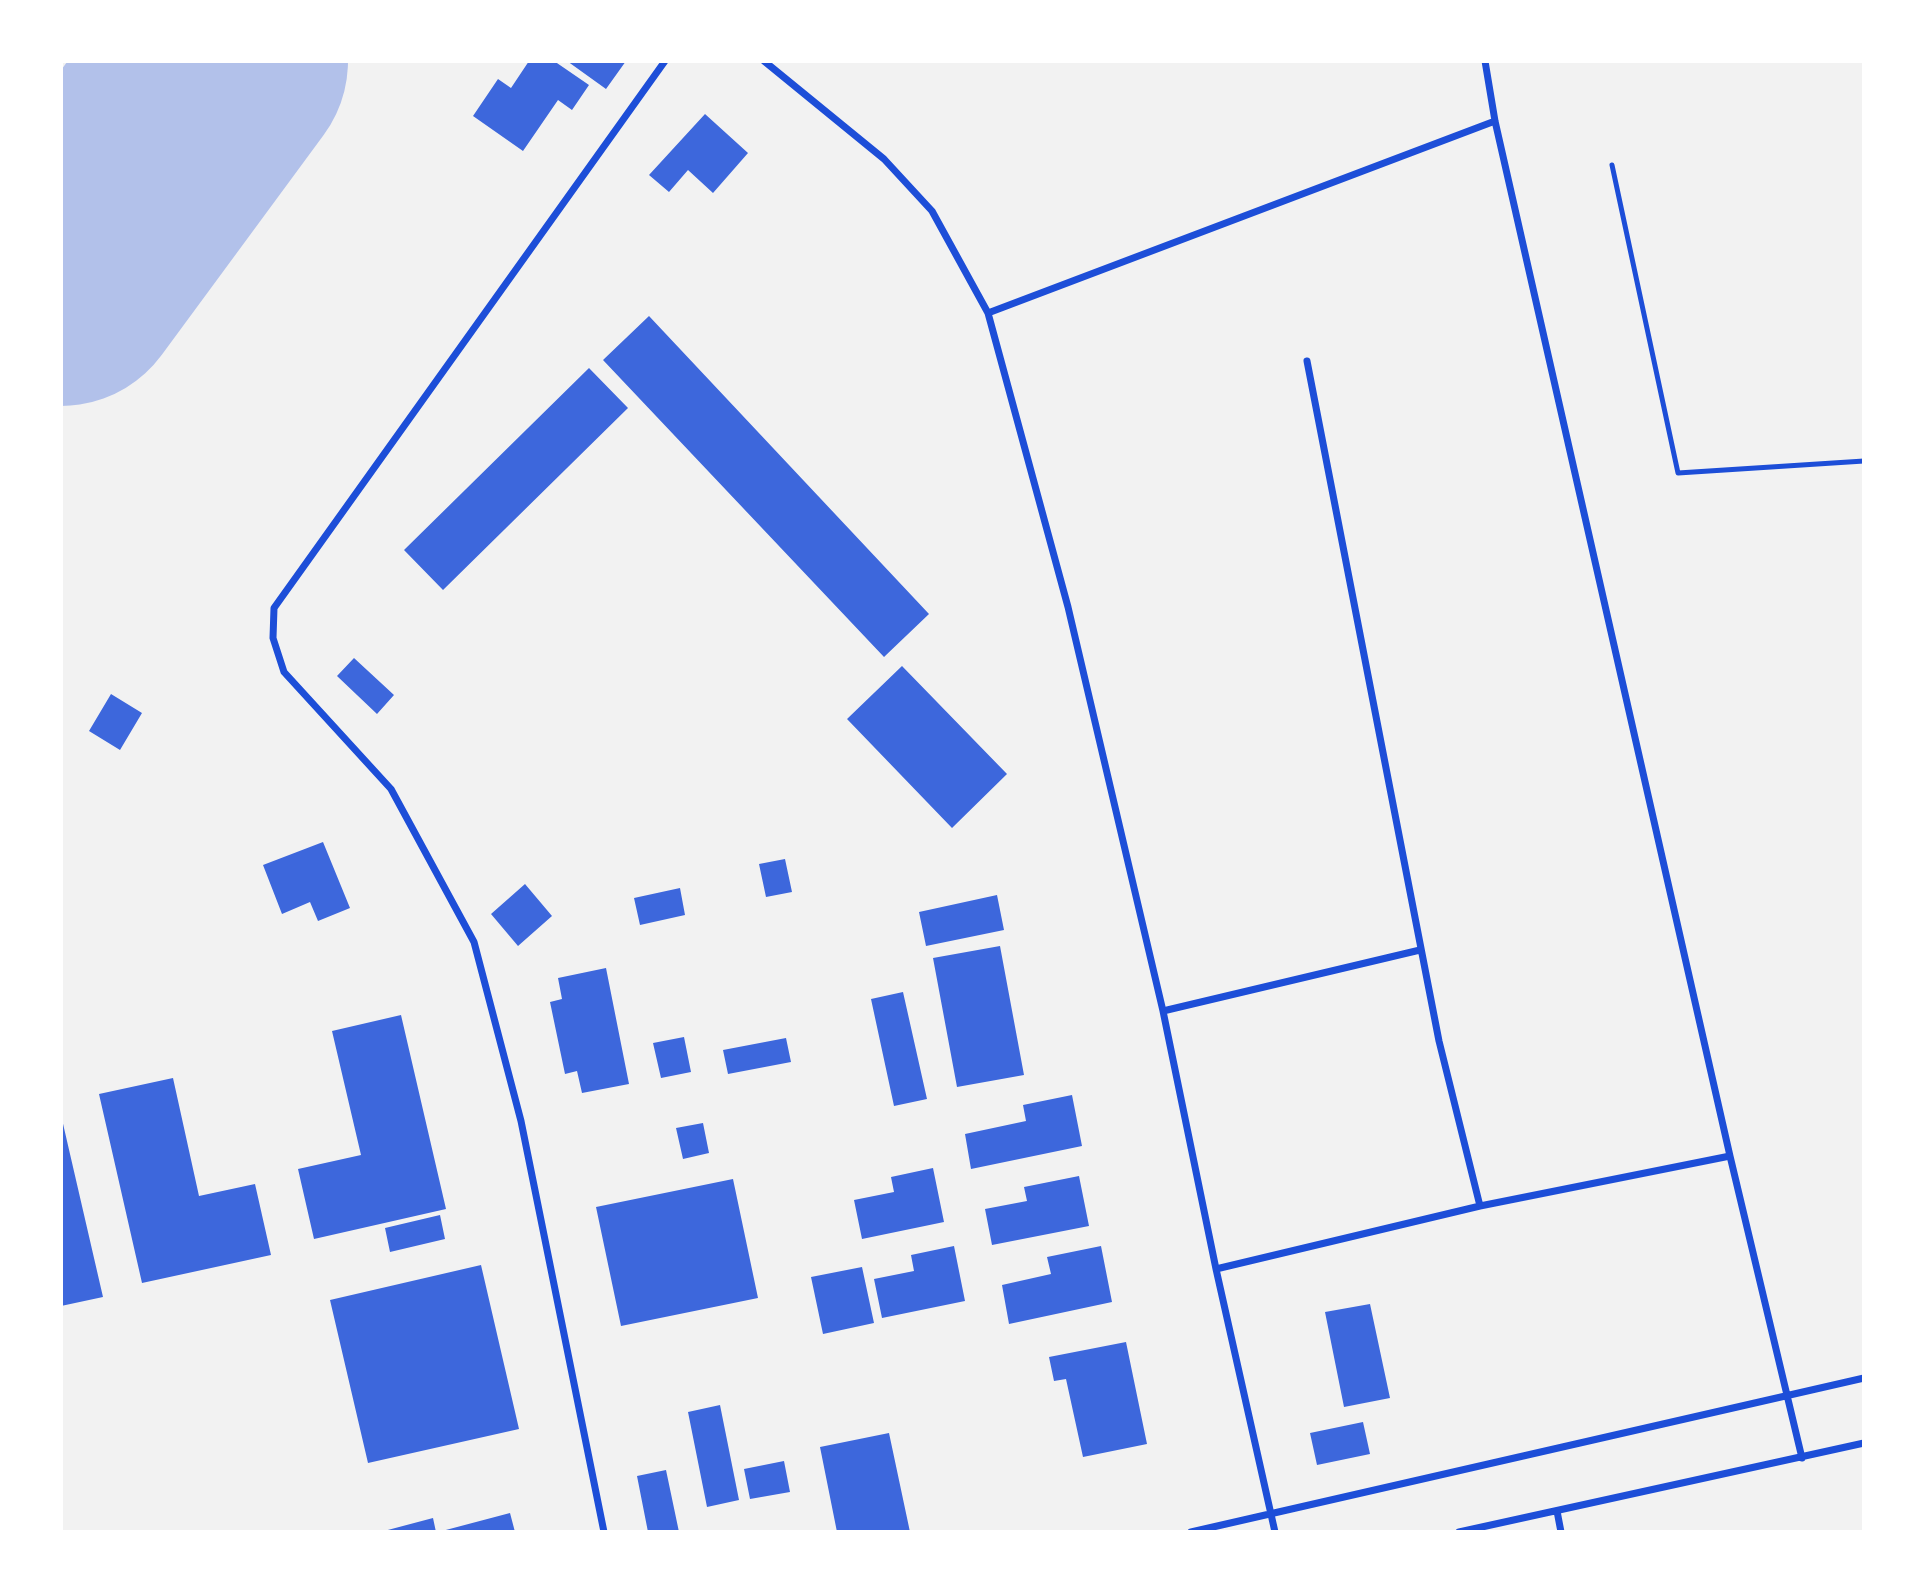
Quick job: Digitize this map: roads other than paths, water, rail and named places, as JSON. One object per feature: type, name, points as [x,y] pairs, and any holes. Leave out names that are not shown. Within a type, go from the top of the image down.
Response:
[{"type":"street","points":[[604,1532],[521,1121],[474,942],[391,789],[284,673],[273,638],[274,608],[665,61]]},
{"type":"street","points":[[764,61],[884,159],[932,211],[988,313],[1068,607],[1163,1011],[1216,1269],[1275,1532]]},
{"type":"street","points":[[1485,61],[1495,121],[1730,1156],[1802,1458]]},
{"type":"street","points":[[988,313],[1495,121]]},
{"type":"street","points":[[1307,361],[1420,950],[1439,1041],[1480,1206]]},
{"type":"street","points":[[1163,1011],[1420,950]]},
{"type":"street","points":[[1216,1269],[1480,1206],[1730,1156]]},
{"type":"street","points":[[1191,1532],[1864,1378]]},
{"type":"street","points":[[1459,1532],[1864,1443]]},
{"type":"street","points":[[1557,1511],[1561,1532]]},
{"type":"lane","points":[[1612,165],[1678,473],[1864,461]]}]
